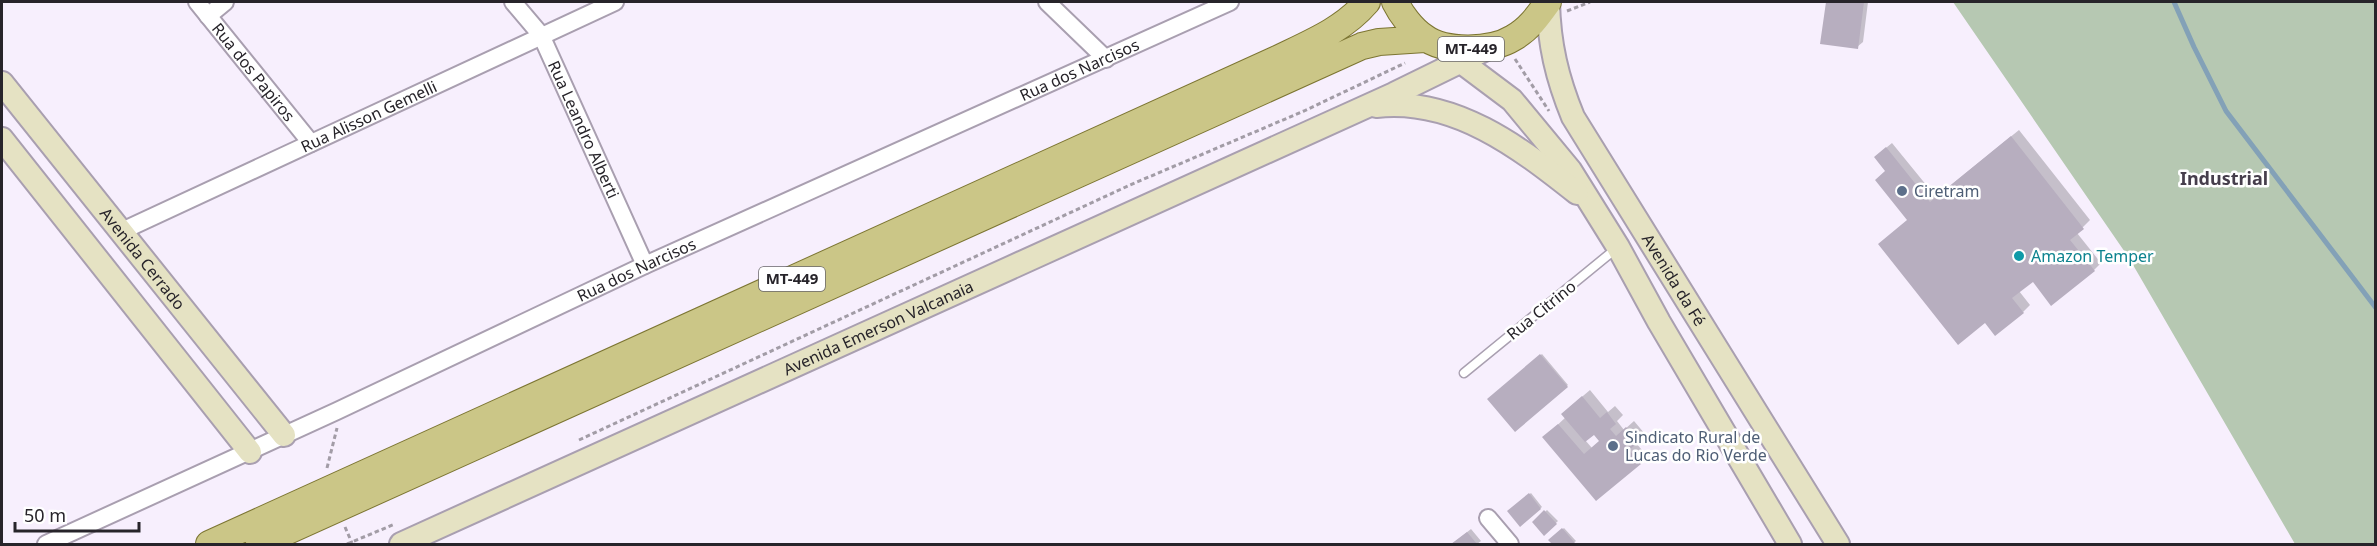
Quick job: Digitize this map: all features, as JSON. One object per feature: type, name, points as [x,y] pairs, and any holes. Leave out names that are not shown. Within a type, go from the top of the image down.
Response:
[{"type":"main road","name":"MT-449","points":[[208,544],[1277,58],[1335,30],[1367,2]]},
{"type":"main road","name":"MT-449","points":[[1395,2],[1399,11],[1431,41]]},
{"type":"main road","name":"MT-449","points":[[259,544],[289,537],[1362,46],[1379,42],[1431,41],[1462,49],[1488,48],[1512,39],[1533,23],[1548,2]]},
{"type":"street","name":"Rua dos Papiros","points":[[197,2],[311,143]]},
{"type":"street","points":[[208,16],[225,2]]},
{"type":"street","name":"Rua Leandro Alberti","points":[[513,2],[541,35],[645,265]]},
{"type":"street","name":"Rua Alisson Gemelli","points":[[122,231],[615,2]]},
{"type":"street","points":[[1047,2],[1106,59]]},
{"type":"street","name":"Rua dos Narcisos","points":[[46,544],[250,452],[645,265],[1230,2]]},
{"type":"street","name":"Avenida da Fé","points":[[1548,2],[1553,59],[1559,83],[1573,117],[1838,544]]},
{"type":"street","name":"Avenida da Fé","points":[[1431,41],[1512,99],[1570,171],[1618,247],[1659,322],[1790,544]]},
{"type":"street","points":[[1354,111],[1488,48]]},
{"type":"street","name":"Avenida Cerrado","points":[[2,83],[284,435]]},
{"type":"street","points":[[1354,111],[1378,106],[1401,105],[1430,108],[1456,115],[1519,149],[1594,207]]},
{"type":"street","name":"Avenida Emerson Valcanaia","points":[[398,534],[1354,111]]},
{"type":"street","points":[[2,140],[250,452]]},
{"type":"street","points":[[1776,519],[1780,509],[1788,500],[1808,498]]},
{"type":"street","points":[[1488,518],[1510,544]]},
{"type":"lane","name":"Rua Citrino","points":[[1464,373],[1618,247]]},
{"type":"path","points":[[576,442],[1130,185],[1304,111],[1407,62]]},
{"type":"path","points":[[347,544],[398,534]]},
{"type":"green space","points":[[1953,2],[2375,2],[2375,544],[2295,544],[2129,258]]},
{"type":"building","points":[[1826,2],[1864,2],[1858,49],[1820,44]]},
{"type":"building","points":[[2011,136],[2084,229],[2070,240],[2095,271],[2051,306],[2033,282],[2012,298],[2024,313],[1995,336],[1985,323],[1958,345],[1878,244],[1907,220],[1875,180],[1885,171],[1874,157],[1886,147],[1930,202]]},
{"type":"building","points":[[1540,354],[1568,387],[1515,432],[1487,399]]},
{"type":"building","name":"Sindicato Rural de Lucas do Rio Verde","points":[[1582,396],[1600,418],[1607,412],[1616,424],[1610,429],[1616,436],[1626,427],[1639,442],[1629,450],[1641,464],[1596,501],[1542,437],[1558,424],[1584,454],[1599,441],[1594,435],[1585,442],[1561,414]]},
{"type":"building","points":[[1529,493],[1541,509],[1520,527],[1507,511]]},
{"type":"building","points":[[1544,510],[1557,524],[1544,536],[1532,522]]},
{"type":"building","points":[[1562,528],[1574,544],[1552,544],[1548,540]]},
{"type":"building","points":[[1467,532],[1477,544],[1451,544]]},
{"type":"waterway","points":[[2174,2],[2226,111],[2376,308]]},
{"type":"place","name":"Ciretram","points":[[1902,191]]},
{"type":"place","name":"Amazon Temper","points":[[2019,256]]},
{"type":"place","name":"Sindicato Rural de Lucas do Rio Verde","points":[[1613,446]]},
{"type":"district","name":"Industrial","points":[[2224,179]]}]
